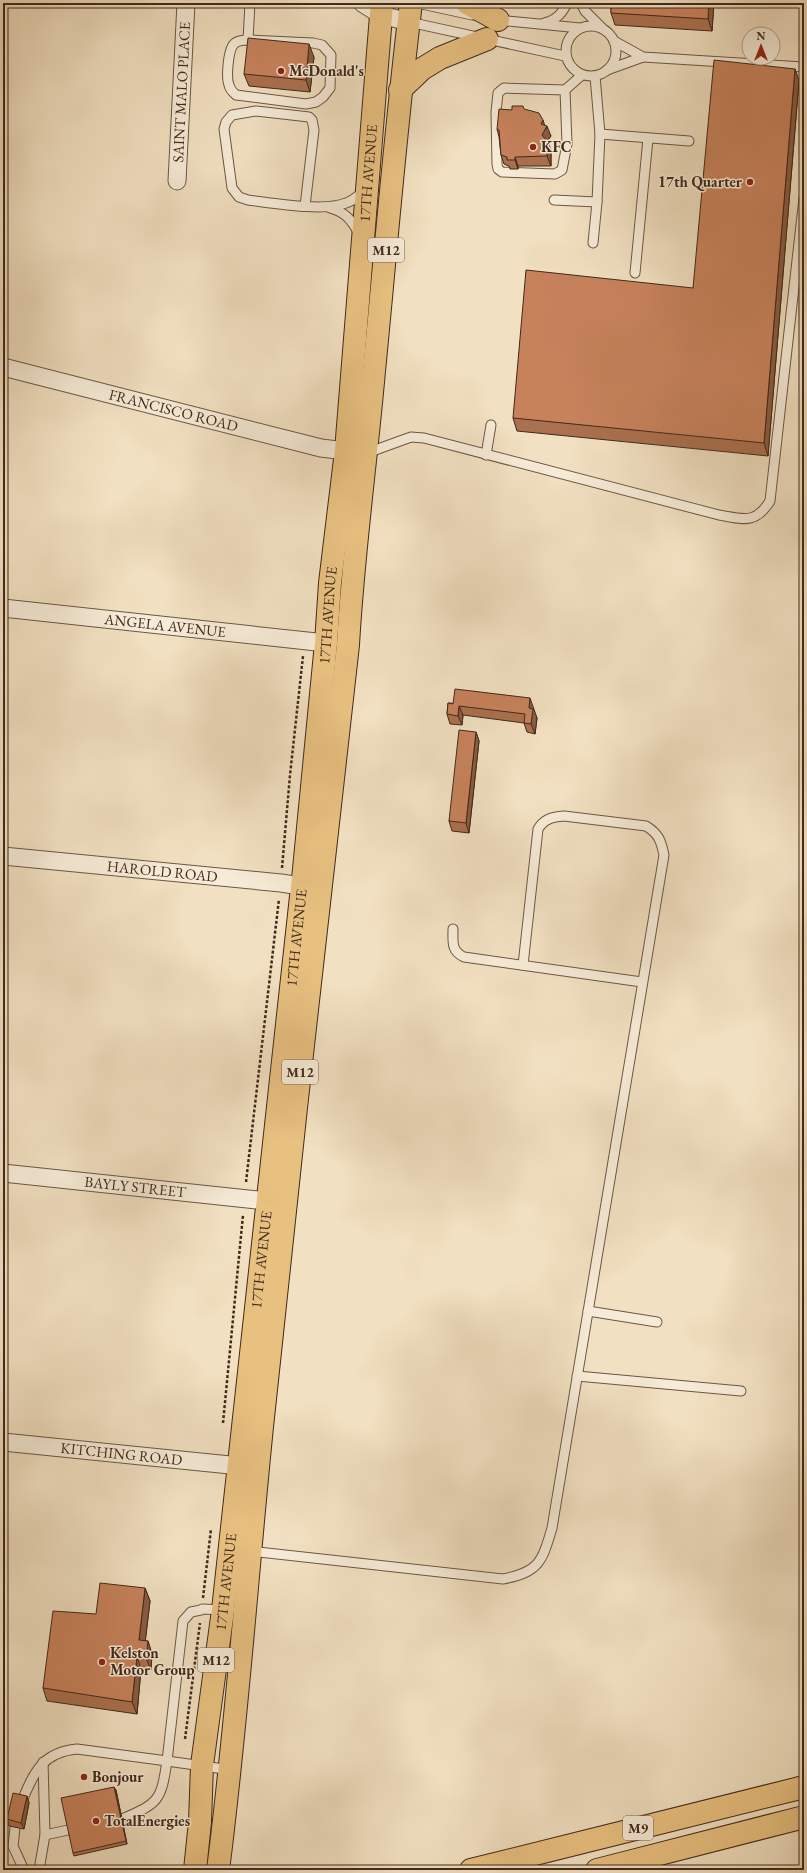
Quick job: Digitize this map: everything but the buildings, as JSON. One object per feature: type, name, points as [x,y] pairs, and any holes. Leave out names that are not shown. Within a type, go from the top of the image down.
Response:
[{"type":"main road","points":[[467,3],[498,20]]},
{"type":"main road","name":"17TH AVENUE","points":[[220,1865],[231,1770],[240,1550],[240,1466],[267,1201],[311,888],[348,645],[352,577],[362,496],[356,452],[362,239],[381,9]]},
{"type":"main road","name":"M12","points":[[356,452],[400,90],[412,9]]},
{"type":"main road","points":[[400,90],[422,70],[440,58],[487,39]]},
{"type":"main road","name":"17TH AVENUE","points":[[195,1870],[200,1822],[202,1765],[223,1610],[240,1550],[285,1205],[311,888],[330,583],[356,452]]},
{"type":"main road","name":"M9","points":[[471,1870],[804,1787]]},
{"type":"main road","name":"M9","points":[[597,1870],[804,1817]]},
{"type":"main road","points":[[782,1822],[794,1824],[804,1828]]},
{"type":"street","name":"SAINT MALO PLACE","points":[[178,182],[186,3]]},
{"type":"street","points":[[362,3],[381,9],[412,9]]},
{"type":"street","name":"FRANCISCO ROAD","points":[[3,367],[321,448],[356,452]]},
{"type":"street","name":"ANGELA AVENUE","points":[[3,608],[326,643]]},
{"type":"street","name":"HAROLD ROAD","points":[[3,856],[311,888]]},
{"type":"street","name":"BAYLY STREET","points":[[3,1174],[267,1201]]},
{"type":"street","name":"KITCHING ROAD","points":[[3,1442],[240,1466]]},
{"type":"lane","points":[[248,40],[250,3]]},
{"type":"lane","points":[[539,25],[556,19],[564,11],[567,3]]},
{"type":"lane","points":[[581,3],[585,11],[614,41],[643,57]]},
{"type":"lane","points":[[412,9],[539,25],[580,28]]},
{"type":"lane","points":[[412,9],[487,39],[565,56]]},
{"type":"lane","points":[[603,29],[588,26],[580,28],[573,32],[568,39],[565,47],[565,56],[574,71],[582,75],[595,76],[643,57],[804,67]]},
{"type":"lane","points":[[248,40],[314,43],[322,45],[331,55],[330,88],[323,98],[306,104],[236,95],[229,86],[227,78],[229,55],[232,46],[236,42],[248,40]]},
{"type":"lane","points":[[607,70],[615,60],[616,47],[614,41]]},
{"type":"lane","points":[[565,90],[567,144],[564,166],[562,170],[555,174],[508,173],[502,172],[498,169],[496,112],[497,95],[504,88],[565,90],[582,75]]},
{"type":"lane","points":[[593,243],[597,202],[600,134],[595,76]]},
{"type":"lane","points":[[305,206],[314,130],[312,120],[309,117],[256,111],[232,115],[226,122],[224,129],[232,188],[239,197],[248,200],[305,206],[324,207],[346,204],[366,189]]},
{"type":"lane","points":[[600,134],[648,139],[689,141]]},
{"type":"lane","points":[[635,273],[648,139]]},
{"type":"lane","points":[[356,452],[411,437],[424,438],[719,515],[744,519],[753,518],[763,512],[770,501],[804,198]]},
{"type":"lane","points":[[554,200],[597,202]]},
{"type":"lane","points":[[324,207],[342,212],[354,225],[362,239]]},
{"type":"lane","points":[[486,455],[491,425]]},
{"type":"lane","points":[[240,1550],[503,1579],[523,1575],[534,1569],[547,1546],[664,855],[660,839],[654,831],[646,826],[564,816],[552,817],[542,822],[538,829],[523,965]]},
{"type":"lane","points":[[453,929],[453,946],[457,954],[464,957],[642,982]]},
{"type":"lane","points":[[588,1311],[657,1322]]},
{"type":"lane","points":[[577,1376],[741,1391]]},
{"type":"lane","points":[[122,1819],[151,1805],[159,1798],[163,1787],[183,1621],[191,1612],[201,1610],[202,1608],[223,1610]]},
{"type":"lane","points":[[22,1801],[32,1776],[43,1762],[54,1754],[77,1749],[231,1770]]},
{"type":"lane","points":[[39,1870],[45,1835],[43,1762]]},
{"type":"lane","points":[[15,1828],[13,1846],[24,1870]]},
{"type":"lane","points":[[45,1835],[68,1830]]},
{"type":"place","name":"McDonald's","points":[[281,71]]},
{"type":"place","name":"KFC","points":[[533,147]]},
{"type":"place","name":"17th Quarter","points":[[750,182]]},
{"type":"place","name":"Kelston Motor Group","points":[[102,1662]]},
{"type":"place","name":"Bonjour","points":[[84,1777]]},
{"type":"place","name":"TotalEnergies","points":[[96,1821]]}]
